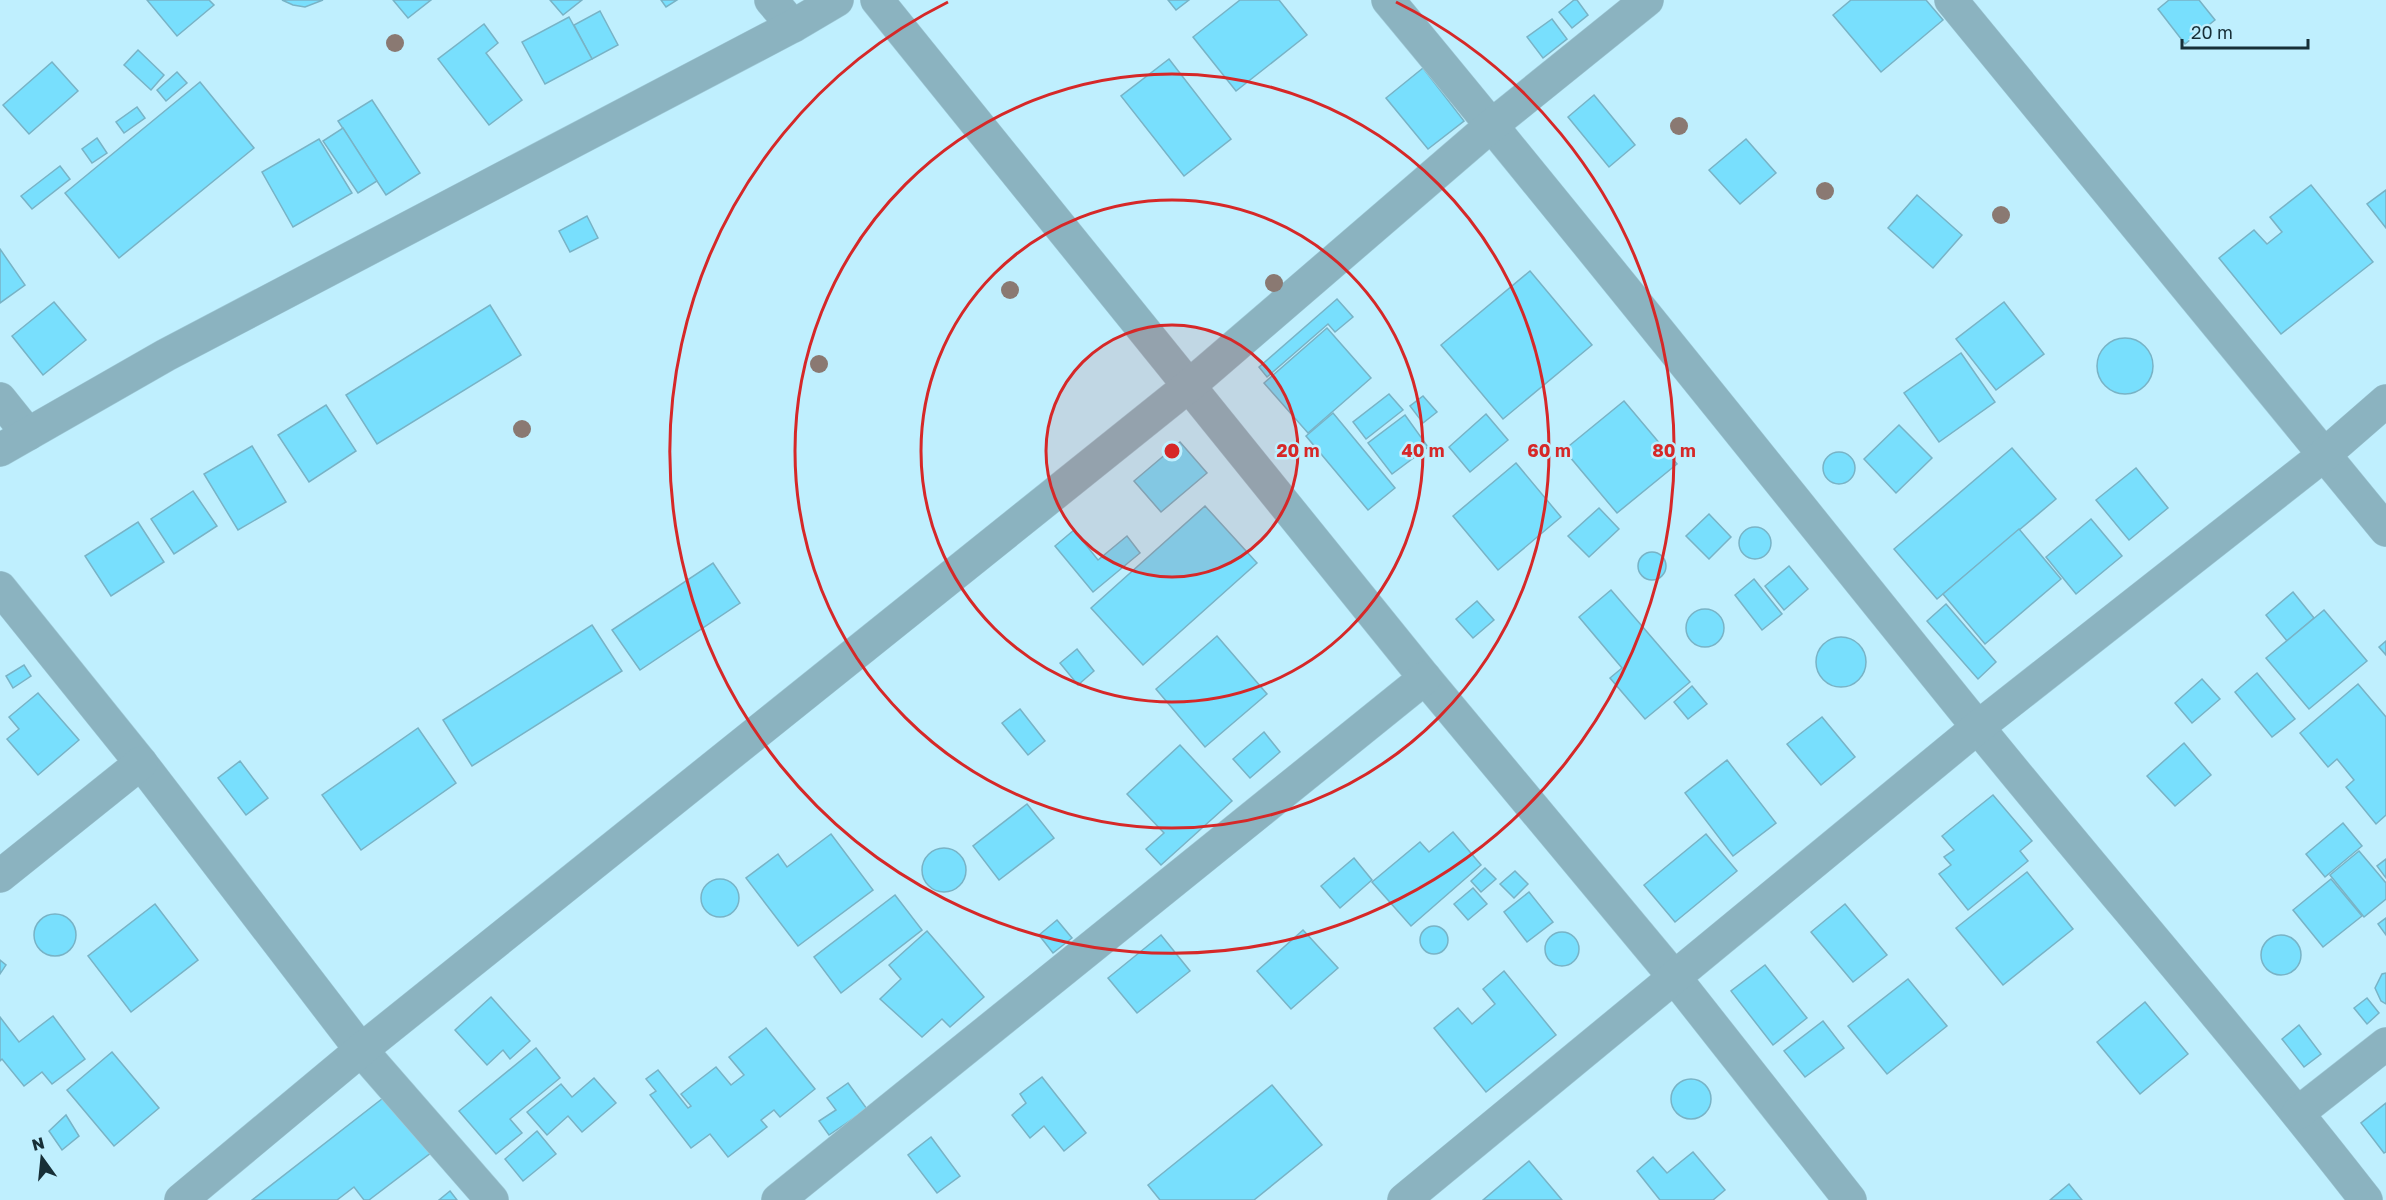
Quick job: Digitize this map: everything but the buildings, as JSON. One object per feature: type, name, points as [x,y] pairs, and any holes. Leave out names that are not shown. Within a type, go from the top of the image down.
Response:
[{"type":"street","points":[[771,0],[793,26]]},
{"type":"street","points":[[0,450],[166,355],[793,26],[837,0]]},
{"type":"street","points":[[877,0],[1425,678],[1675,978],[1850,1200]]},
{"type":"street","points":[[1388,0],[1492,125],[1978,727],[2298,1113],[2366,1200]]},
{"type":"street","points":[[181,1200],[362,1050],[1190,385],[1492,125],[1647,0]]},
{"type":"street","points":[[1951,0],[2386,530]]},
{"type":"street","points":[[0,399],[28,434]]},
{"type":"street","points":[[1404,1200],[1978,727],[2325,455],[2386,401]]},
{"type":"street","points":[[0,588],[141,763],[362,1050],[492,1200]]},
{"type":"street","points":[[778,1200],[1425,678]]},
{"type":"street","points":[[0,876],[141,763]]},
{"type":"street","points":[[2298,1113],[2386,1044]]}]
